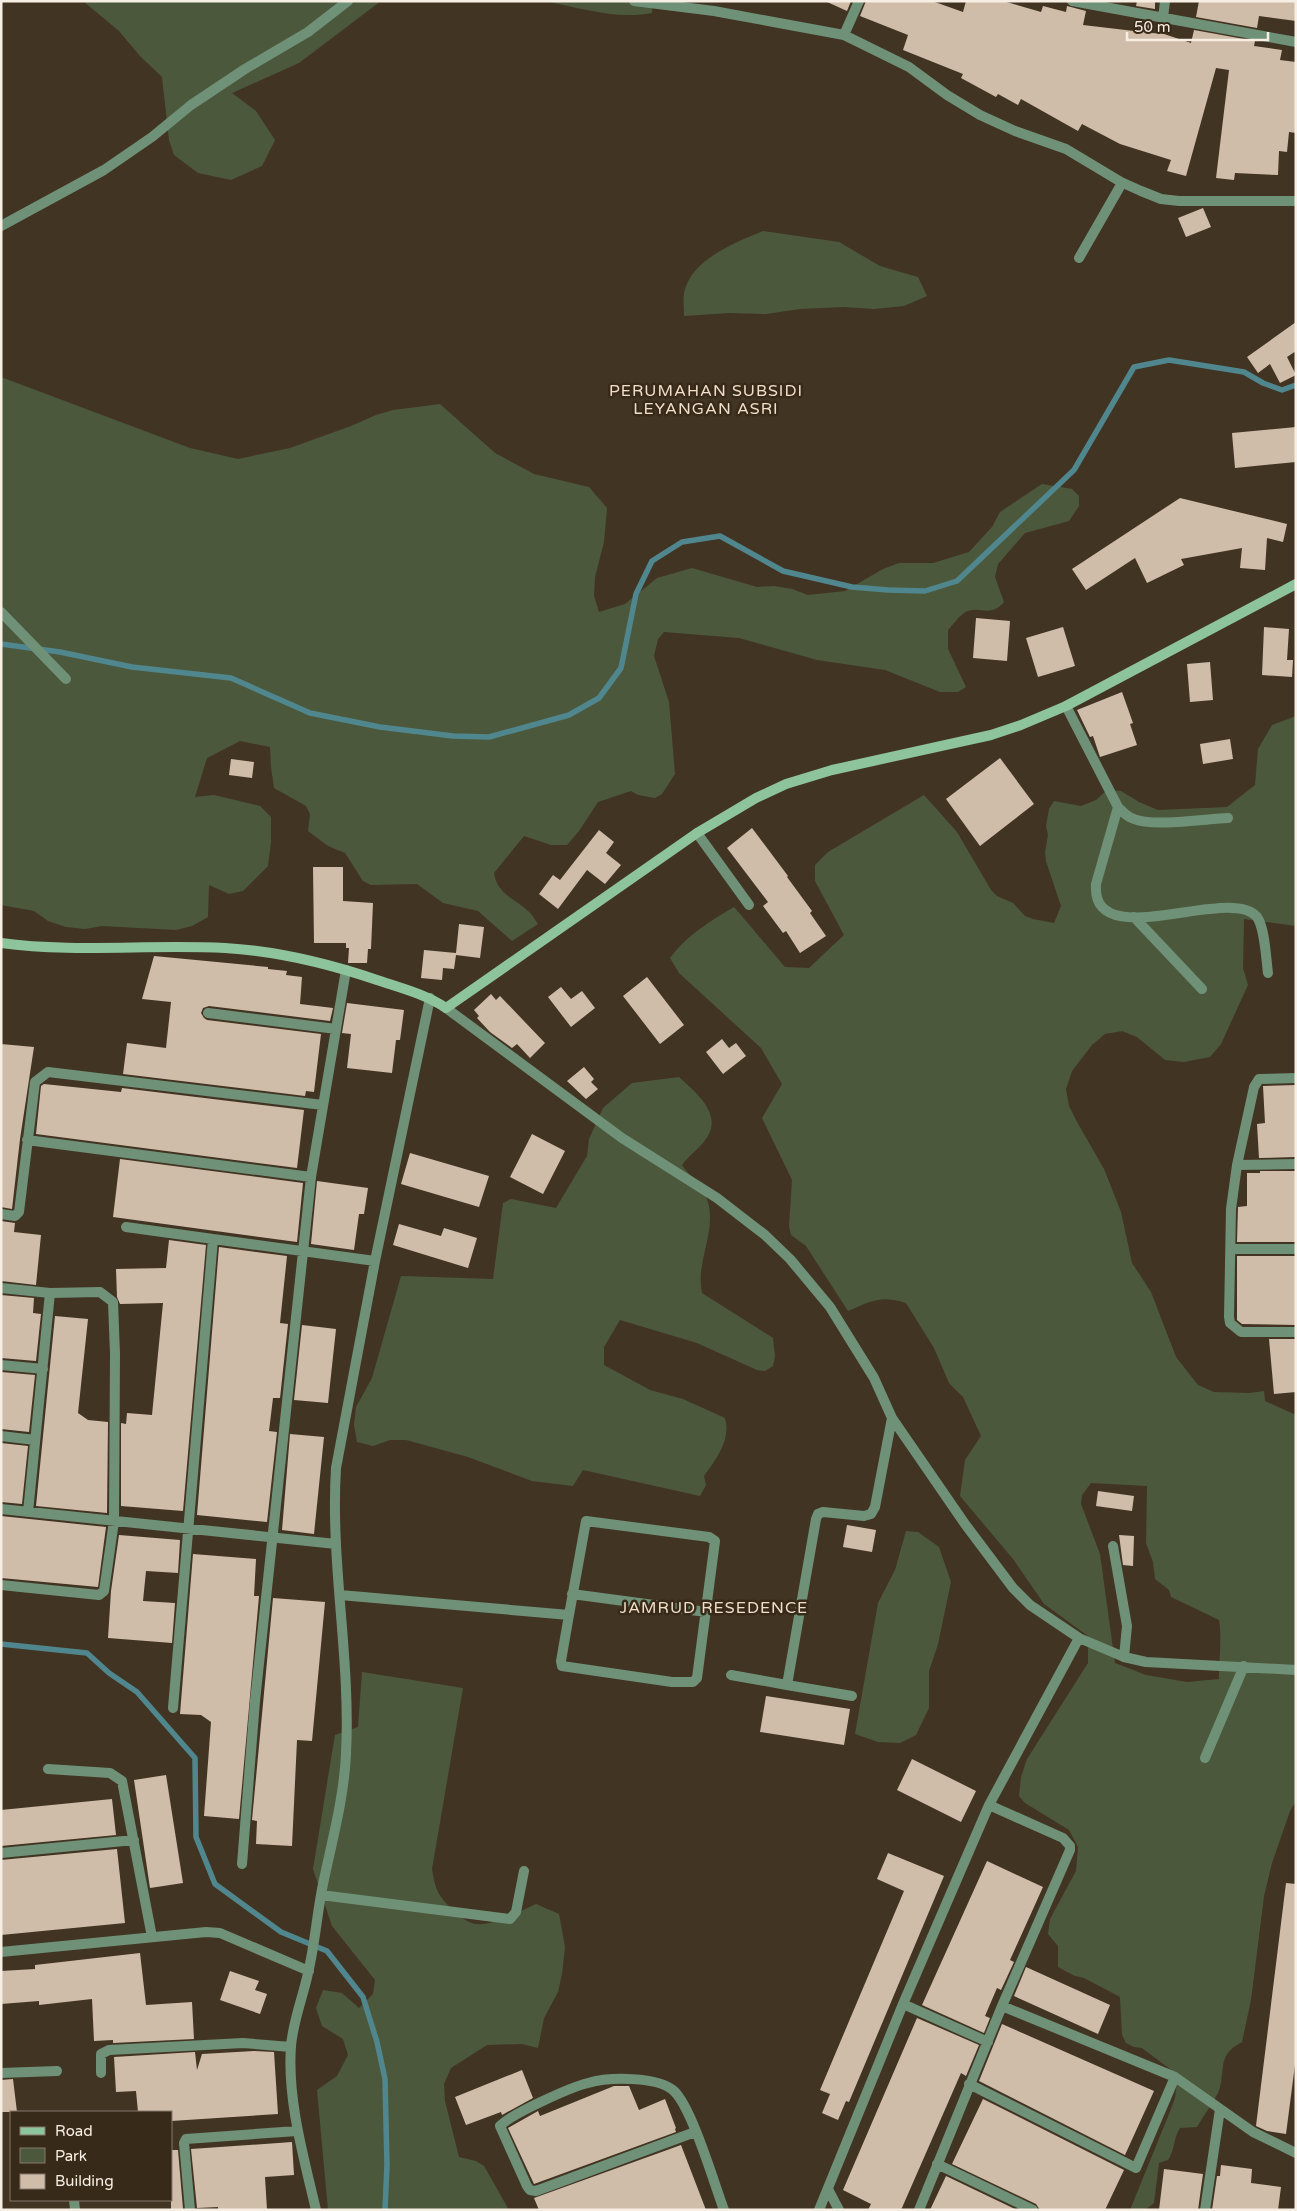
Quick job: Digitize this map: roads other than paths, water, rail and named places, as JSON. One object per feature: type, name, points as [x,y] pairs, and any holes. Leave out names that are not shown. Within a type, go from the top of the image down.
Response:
[{"type":"street","points":[[1,226],[104,170],[152,137],[191,105],[245,69],[308,32],[348,1]]},
{"type":"street","points":[[634,1],[714,11],[844,35],[909,67],[947,95],[980,115],[1015,131],[1066,149],[1122,183],[1161,199],[1179,201],[1296,201]]},
{"type":"street","points":[[844,35],[859,1]]},
{"type":"street","points":[[1072,1],[1296,42]]},
{"type":"street","points":[[1163,18],[1165,1]]},
{"type":"street","points":[[1079,258],[1122,183]]},
{"type":"street","points":[[446,1008],[697,833],[756,798],[786,784],[832,770],[991,735],[1066,706],[1296,584]]},
{"type":"street","points":[[1,612],[66,679]]},
{"type":"street","points":[[1066,706],[1118,807],[1135,820],[1160,822],[1228,818]]},
{"type":"street","points":[[1118,807],[1099,872],[1096,894],[1104,909],[1118,915],[1134,917],[1169,915],[1217,908],[1251,913],[1256,917],[1261,926],[1268,973]]},
{"type":"street","points":[[697,833],[749,905]]},
{"type":"street","points":[[1134,917],[1202,989]]},
{"type":"street","points":[[1,943],[28,947],[225,948],[298,957],[346,970],[430,998],[622,1138],[717,1198],[765,1235],[790,1259],[830,1307],[874,1378],[892,1418],[986,1553],[1013,1588],[1030,1605],[1079,1638],[1124,1657],[1146,1662],[1296,1670]]},
{"type":"street","points":[[242,1864],[255,1701],[311,1177],[346,970]]},
{"type":"street","points":[[316,2210],[297,2131],[291,2047],[298,2009],[309,1971],[310,1955],[339,1807],[346,1755],[347,1693],[334,1500],[340,1437],[430,998]]},
{"type":"street","points":[[208,1013],[336,1030]]},
{"type":"street","points":[[1,1214],[15,1216],[18,1212],[35,1082],[39,1077],[52,1072],[323,1105]]},
{"type":"street","points":[[1296,1078],[1256,1081],[1237,1165],[1231,1209],[1230,1323],[1241,1332],[1296,1332]]},
{"type":"street","points":[[27,1140],[311,1177]]},
{"type":"street","points":[[1237,1165],[1296,1164]]},
{"type":"street","points":[[126,1227],[375,1261]]},
{"type":"street","points":[[173,1708],[213,1239]]},
{"type":"street","points":[[1231,1249],[1296,1248]]},
{"type":"street","points":[[1,1288],[50,1293],[100,1292],[113,1302],[116,1354],[114,1520],[102,1594],[1,1585]]},
{"type":"street","points":[[28,1512],[50,1293]]},
{"type":"street","points":[[1,1365],[43,1369]]},
{"type":"street","points":[[787,1685],[816,1519],[818,1514],[823,1512],[864,1516],[871,1514],[892,1418]]},
{"type":"street","points":[[1,1436],[36,1440]]},
{"type":"street","points":[[1,1509],[336,1544]]},
{"type":"street","points":[[588,1520],[714,1539],[716,1544],[697,1678],[690,1683],[563,1666],[561,1661],[572,1594],[584,1522],[588,1520]]},
{"type":"street","points":[[1113,1546],[1127,1626],[1124,1657]]},
{"type":"street","points":[[572,1594],[706,1612]]},
{"type":"street","points":[[340,1595],[569,1614]]},
{"type":"street","points":[[819,2210],[903,2004],[989,1805],[1079,1638]]},
{"type":"street","points":[[1205,1758],[1244,1666]]},
{"type":"street","points":[[731,1676],[852,1696]]},
{"type":"street","points":[[48,1769],[110,1773],[120,1778],[124,1785],[152,1937]]},
{"type":"street","points":[[919,2210],[969,2084],[1070,1846],[1062,1838],[989,1805]]},
{"type":"street","points":[[1,1853],[134,1840]]},
{"type":"street","points":[[321,1895],[510,1919],[516,1912],[524,1871]]},
{"type":"street","points":[[1,1952],[206,1932],[220,1933],[309,1971]]},
{"type":"street","points":[[903,2004],[988,2042]]},
{"type":"street","points":[[1002,2006],[1175,2077],[1253,2132],[1296,2153]]},
{"type":"street","points":[[100,2073],[101,2054],[109,2050],[243,2043],[291,2047]]},
{"type":"street","points":[[1,2073],[57,2071]]},
{"type":"street","points":[[969,2084],[1136,2168],[1175,2077]]},
{"type":"street","points":[[695,2132],[536,2191],[530,2190],[527,2186],[500,2126],[519,2113],[587,2083],[623,2079],[657,2083],[670,2087],[684,2104],[695,2132],[724,2210]]},
{"type":"street","points":[[1205,2210],[1220,2108]]},
{"type":"street","points":[[190,2210],[184,2143],[186,2139],[297,2131]]},
{"type":"street","points":[[937,2164],[1033,2210]]},
{"type":"street","points":[[828,2189],[839,2210]]},
{"type":"waterway","points":[[1,644],[60,652],[132,667],[231,678],[310,713],[380,727],[453,736],[489,737],[569,715],[599,698],[621,668],[636,594],[652,561],[682,542],[720,536],[783,571],[852,587],[925,591],[957,581],[1074,470],[1134,367],[1169,360],[1244,372],[1263,383],[1282,390],[1296,385]]},
{"type":"waterway","points":[[1,1644],[87,1653],[109,1673],[137,1692],[195,1758],[196,1837],[215,1884],[281,1932],[327,1951],[363,1997],[377,2042],[385,2079],[387,2165],[385,2210]]},
{"type":"district","name":"PERUMAHAN SUBSIDI LEYANGAN ASRI","points":[[706,399]]},
{"type":"district","name":"JAMRUD RESEDENCE","points":[[714,1607]]}]
